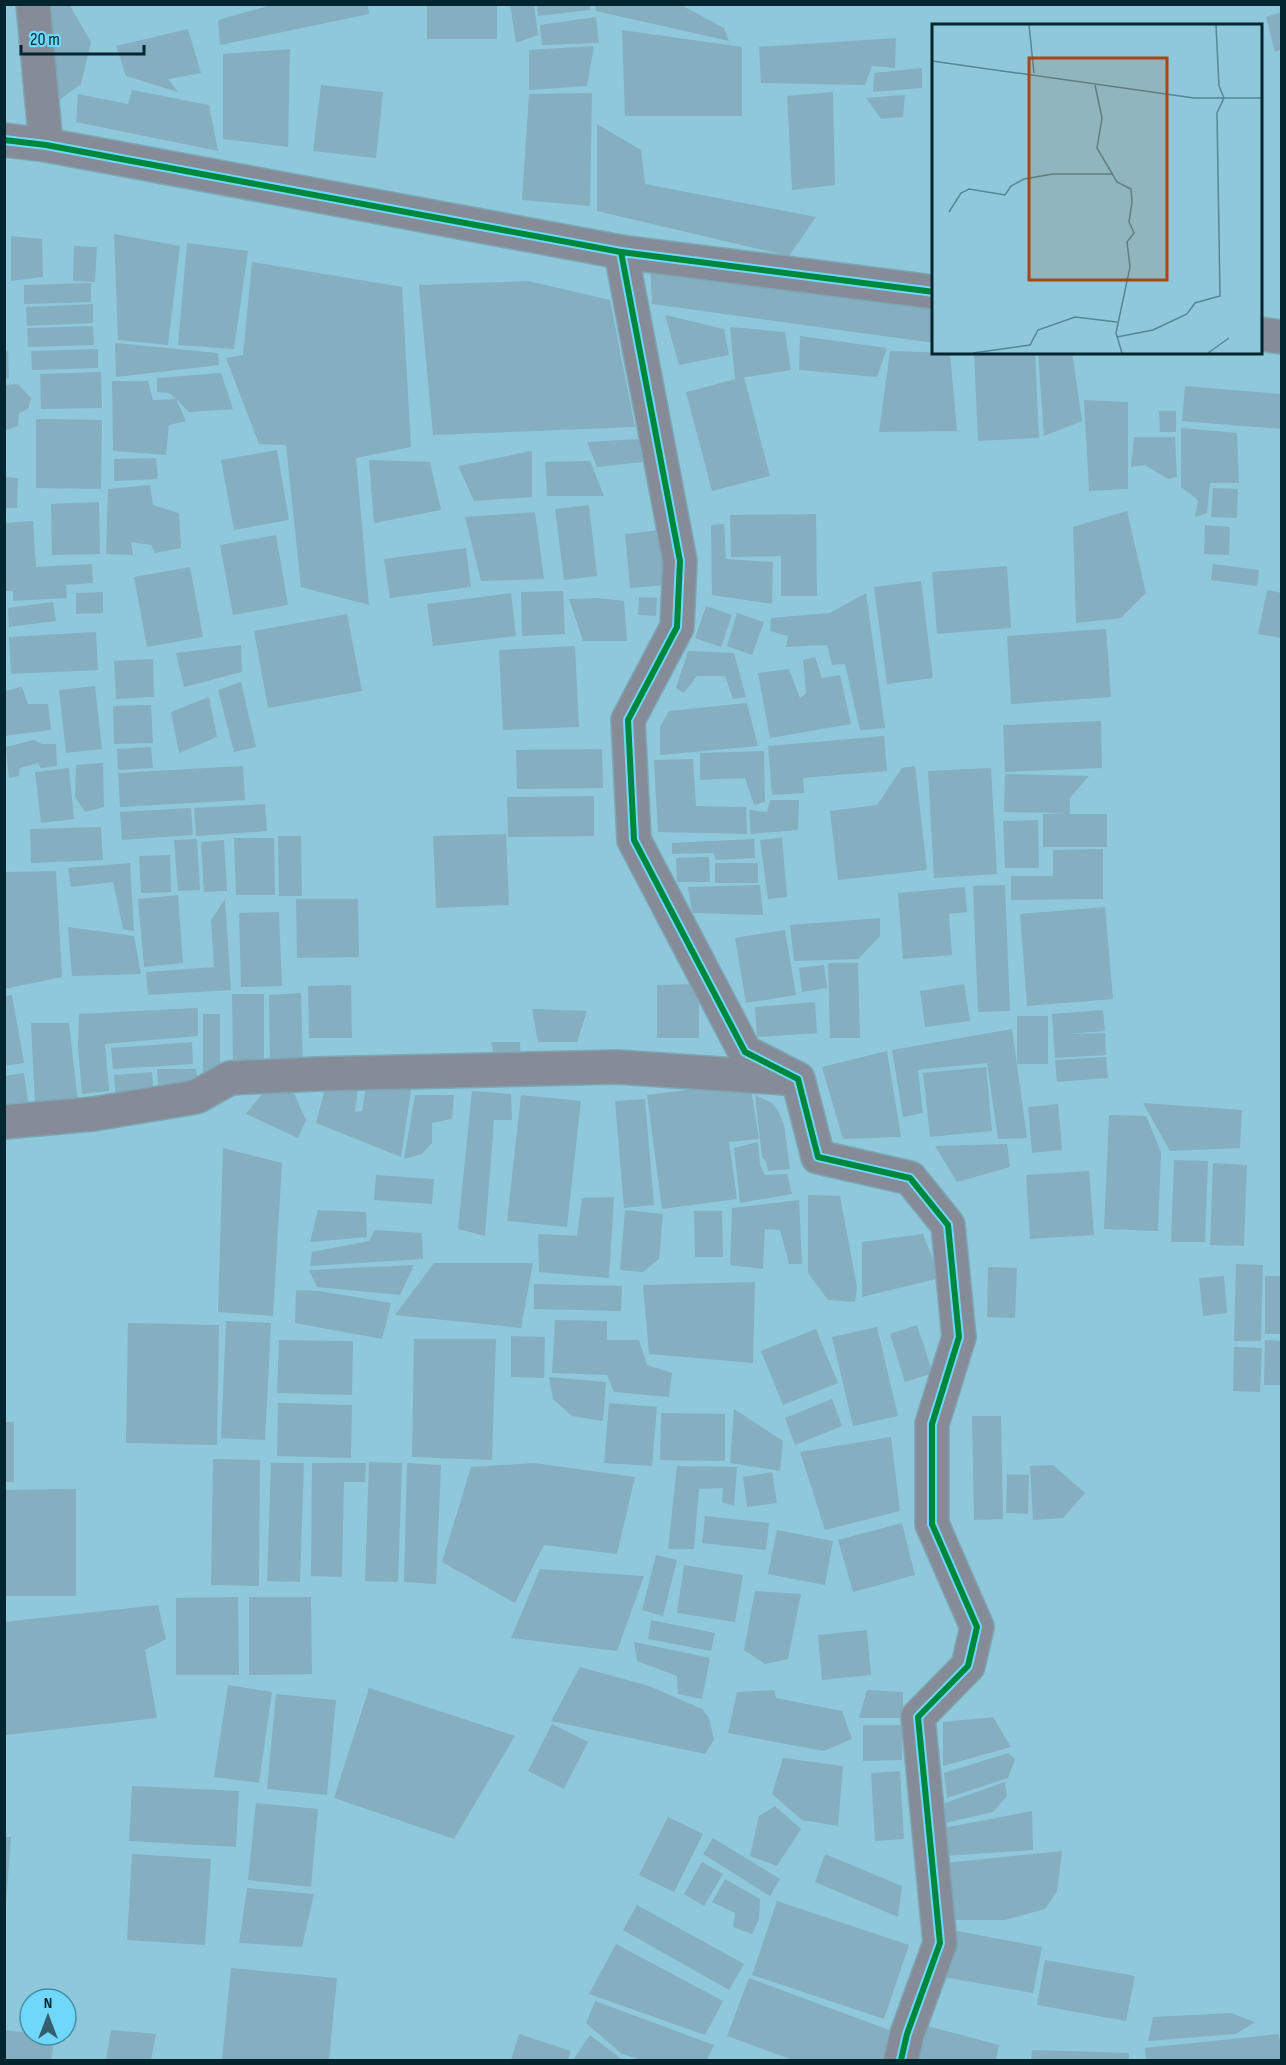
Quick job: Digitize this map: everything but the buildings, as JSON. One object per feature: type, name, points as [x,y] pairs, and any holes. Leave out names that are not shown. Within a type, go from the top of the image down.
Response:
[{"type":"street","points":[[33,4],[46,145]]},
{"type":"street","points":[[4,140],[46,145],[621,252],[932,292]]},
{"type":"street","points":[[621,252],[680,561],[677,627],[628,720],[634,840],[745,1052],[798,1079],[818,1156],[910,1178],[948,1224],[959,1337],[932,1424],[932,1524],[977,1627],[968,1666],[918,1717],[940,1943],[907,2034],[901,2061]]},
{"type":"street","points":[[1262,334],[1281,337]]},
{"type":"street","points":[[4,1122],[93,1114],[196,1097],[230,1078],[617,1067],[798,1079]]},
{"type":"cycle path","points":[[4,140],[46,145],[621,252],[932,292]]},
{"type":"cycle path","points":[[621,252],[680,561],[677,627],[628,720],[634,840],[745,1052],[798,1079],[818,1157],[910,1178],[948,1225],[959,1337],[932,1424],[932,1524],[977,1627],[968,1666],[918,1717],[940,1943],[907,2034],[901,2060]]}]
